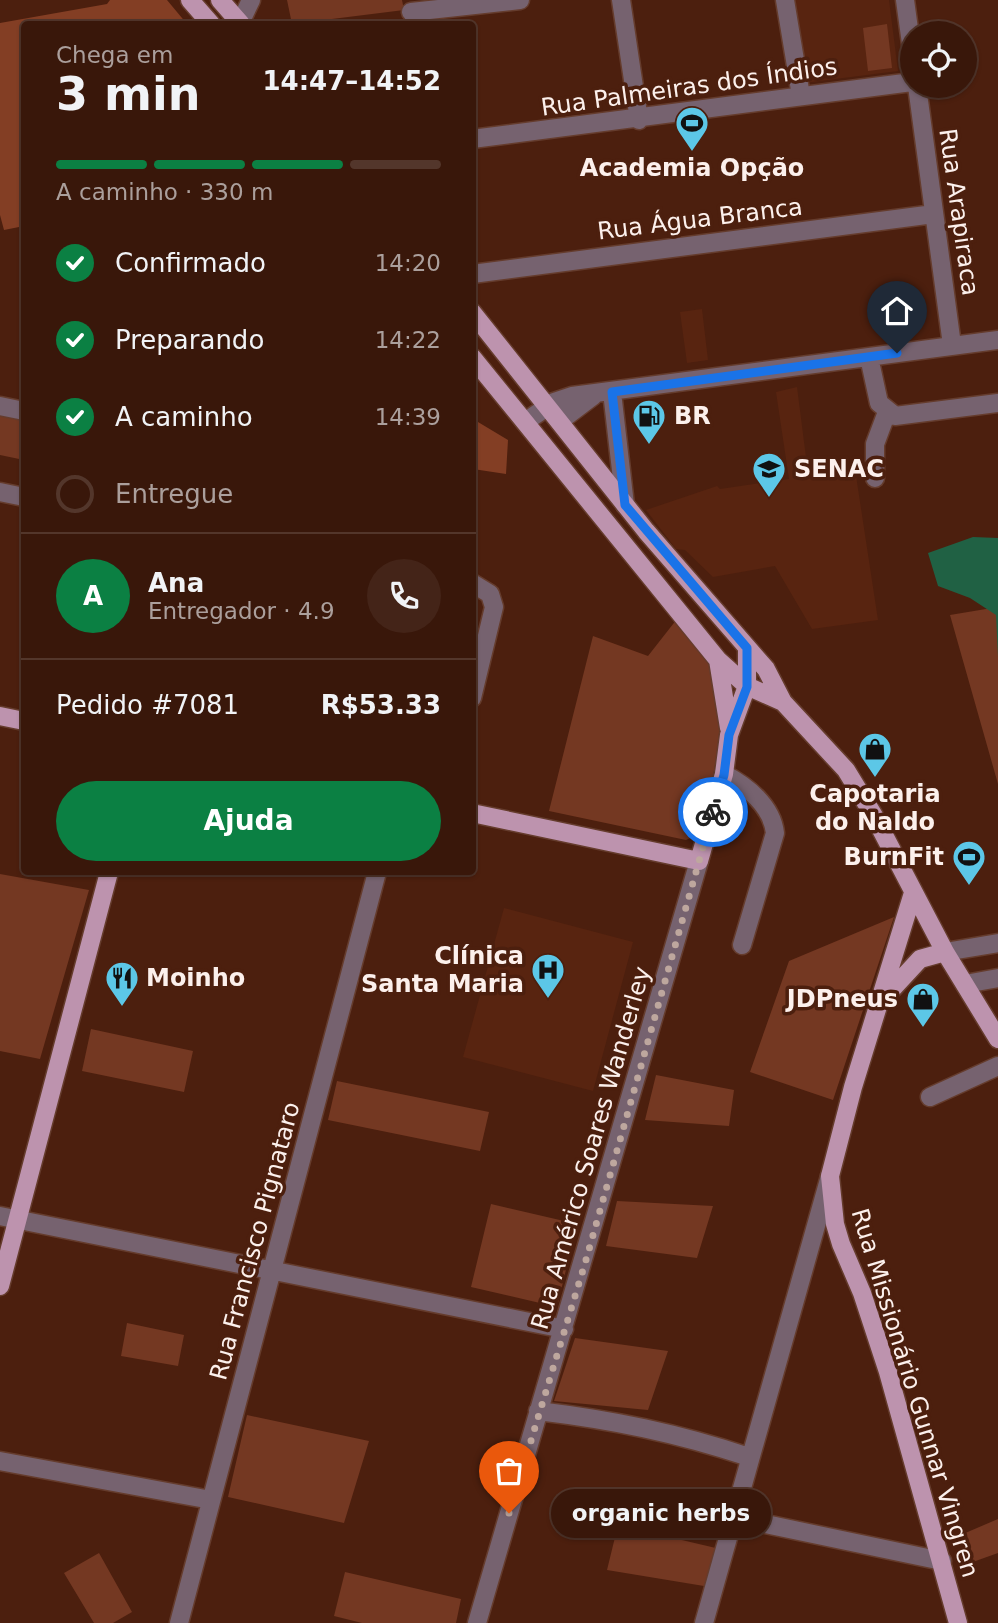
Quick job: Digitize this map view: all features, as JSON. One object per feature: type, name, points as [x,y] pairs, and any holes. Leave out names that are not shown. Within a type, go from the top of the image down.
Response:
[{"type":"main road","points":[[190,0],[208,21]]},
{"type":"main road","points":[[220,0],[238,21]]},
{"type":"main road","points":[[476,317],[625,505],[747,648],[781,696],[853,781],[945,952],[998,1039]]},
{"type":"main road","points":[[476,362],[718,660],[747,687],[781,696]]},
{"type":"main road","name":"Rua Américo Soares Wanderley","points":[[699,861],[724,775],[729,735],[747,687],[747,648]]},
{"type":"main road","points":[[718,660],[729,735]]},
{"type":"main road","points":[[0,716],[21,721]]},
{"type":"main road","points":[[476,814],[699,861]]},
{"type":"main road","points":[[0,1286],[8,1218],[108,875]]},
{"type":"main road","points":[[830,1176],[913,893]]},
{"type":"main road","points":[[880,1002],[920,959],[945,952]]},
{"type":"main road","name":"Rua Missionário Gunnar Vingren","points":[[830,1176],[835,1224],[870,1317],[958,1623]]},
{"type":"street","points":[[241,21],[251,0]]},
{"type":"street","points":[[411,12],[520,0]]},
{"type":"street","points":[[621,0],[639,120]]},
{"type":"street","points":[[785,0],[802,96]]},
{"type":"street","points":[[905,0],[908,21]]},
{"type":"street","name":"Rua Palmeiras dos Índios","points":[[476,139],[639,120],[900,84]]},
{"type":"street","name":"Rua Arapiraca","points":[[918,98],[952,345]]},
{"type":"street","name":"Rua Água Branca","points":[[476,273],[934,214]]},
{"type":"street","points":[[525,422],[548,406],[572,396],[998,340]]},
{"type":"street","points":[[869,357],[876,395],[887,412],[895,416],[998,403]]},
{"type":"street","points":[[560,421],[604,393]]},
{"type":"street","points":[[604,393],[625,505]]},
{"type":"street","points":[[0,406],[21,410]]},
{"type":"street","points":[[875,478],[875,444],[887,412]]},
{"type":"street","points":[[0,492],[21,496]]},
{"type":"street","points":[[476,585],[490,594],[494,607],[476,681]]},
{"type":"street","points":[[724,775],[742,783],[774,822],[775,833],[742,945]]},
{"type":"street","name":"Rua Américo Soares Wanderley","points":[[477,1623],[699,861]]},
{"type":"street","name":"Rua Francisco Pignataro","points":[[179,1623],[376,875]]},
{"type":"street","points":[[945,952],[998,943]]},
{"type":"street","points":[[965,984],[998,978]]},
{"type":"street","points":[[930,1097],[998,1066]]},
{"type":"street","points":[[704,1623],[830,1176]]},
{"type":"street","points":[[8,1218],[564,1329]]},
{"type":"street","points":[[810,1248],[825,1240],[841,1244]]},
{"type":"street","points":[[538,1411],[664,1430],[749,1457]]},
{"type":"street","points":[[0,1461],[211,1500]]},
{"type":"street","points":[[732,1517],[942,1561]]},
{"type":"shaded area","points":[[110,0],[167,0],[184,21],[21,21],[21,227],[4,230],[0,215],[0,23],[107,4]]},
{"type":"shaded area","points":[[287,0],[402,0],[404,10],[316,21],[291,21]]},
{"type":"shaded area","points":[[794,0],[889,0],[898,71],[804,83]]},
{"type":"shaded area","points":[[887,24],[892,68],[868,71],[863,28]]},
{"type":"shaded area","points":[[702,309],[708,360],[687,363],[680,312]]},
{"type":"shaded area","name":"SENAC","points":[[797,387],[808,473],[855,469],[878,620],[812,629],[775,566],[713,577],[685,550],[676,549],[646,510],[717,486],[720,489],[789,479],[776,392]]},
{"type":"shaded area","points":[[0,411],[21,415],[21,459],[0,455]]},
{"type":"shaded area","points":[[476,421],[508,440],[506,474],[476,469]]},
{"type":"shaded area","points":[[973,537],[998,538],[998,657],[996,615],[970,598],[938,586],[928,553]]},
{"type":"shaded area","points":[[998,607],[998,784],[950,615]]},
{"type":"shaded area","points":[[677,619],[710,661],[718,688],[720,709],[717,751],[699,834],[686,840],[549,811],[593,636],[648,656]]},
{"type":"shaded area","points":[[0,874],[89,890],[40,1059],[0,1051]]},
{"type":"shaded area","name":"Clínica Santa Maria","points":[[504,908],[633,942],[593,1091],[463,1057]]},
{"type":"shaded area","points":[[894,917],[833,1100],[750,1072],[789,961]]},
{"type":"shaded area","points":[[91,1029],[193,1051],[184,1092],[82,1071]]},
{"type":"shaded area","points":[[656,1075],[734,1090],[729,1126],[645,1120]]},
{"type":"shaded area","points":[[337,1081],[489,1112],[480,1151],[328,1120]]},
{"type":"shaded area","points":[[617,1201],[713,1206],[697,1258],[606,1246]]},
{"type":"shaded area","points":[[491,1204],[577,1224],[557,1307],[471,1287]]},
{"type":"shaded area","points":[[127,1323],[184,1335],[178,1366],[121,1356]]},
{"type":"shaded area","points":[[575,1338],[668,1351],[648,1410],[554,1401]]},
{"type":"shaded area","points":[[247,1415],[369,1441],[344,1523],[228,1497]]},
{"type":"shaded area","points":[[998,1519],[998,1553],[970,1563],[963,1534]]},
{"type":"shaded area","points":[[618,1525],[720,1549],[710,1587],[607,1570]]},
{"type":"shaded area","points":[[99,1553],[132,1612],[113,1623],[94,1623],[64,1573]]},
{"type":"shaded area","points":[[345,1572],[461,1599],[456,1623],[362,1623],[334,1616]]},
{"type":"way so far","points":[[509,1513],[586,1260],[713,812]]},
{"type":"place","name":"Academia Opção","points":[[692,153]]},
{"type":"place","name":"BR","points":[[649,446]]},
{"type":"place","name":"SENAC","points":[[769,499]]},
{"type":"place","name":"Capotaria do Naldo","points":[[875,779]]},
{"type":"place","name":"BurnFit","points":[[969,887]]},
{"type":"place","name":"Clínica Santa Maria","points":[[548,1000]]},
{"type":"place","name":"Moinho","points":[[122,1008]]},
{"type":"place","name":"JDPneus","points":[[923,1029]]},
{"type":"place","name":"organic herbs","points":[[509,1513]]},
{"type":"route","points":[[713,812],[724,775],[729,735],[747,687],[747,648],[721,621],[625,505],[612,392],[897,353]]}]
